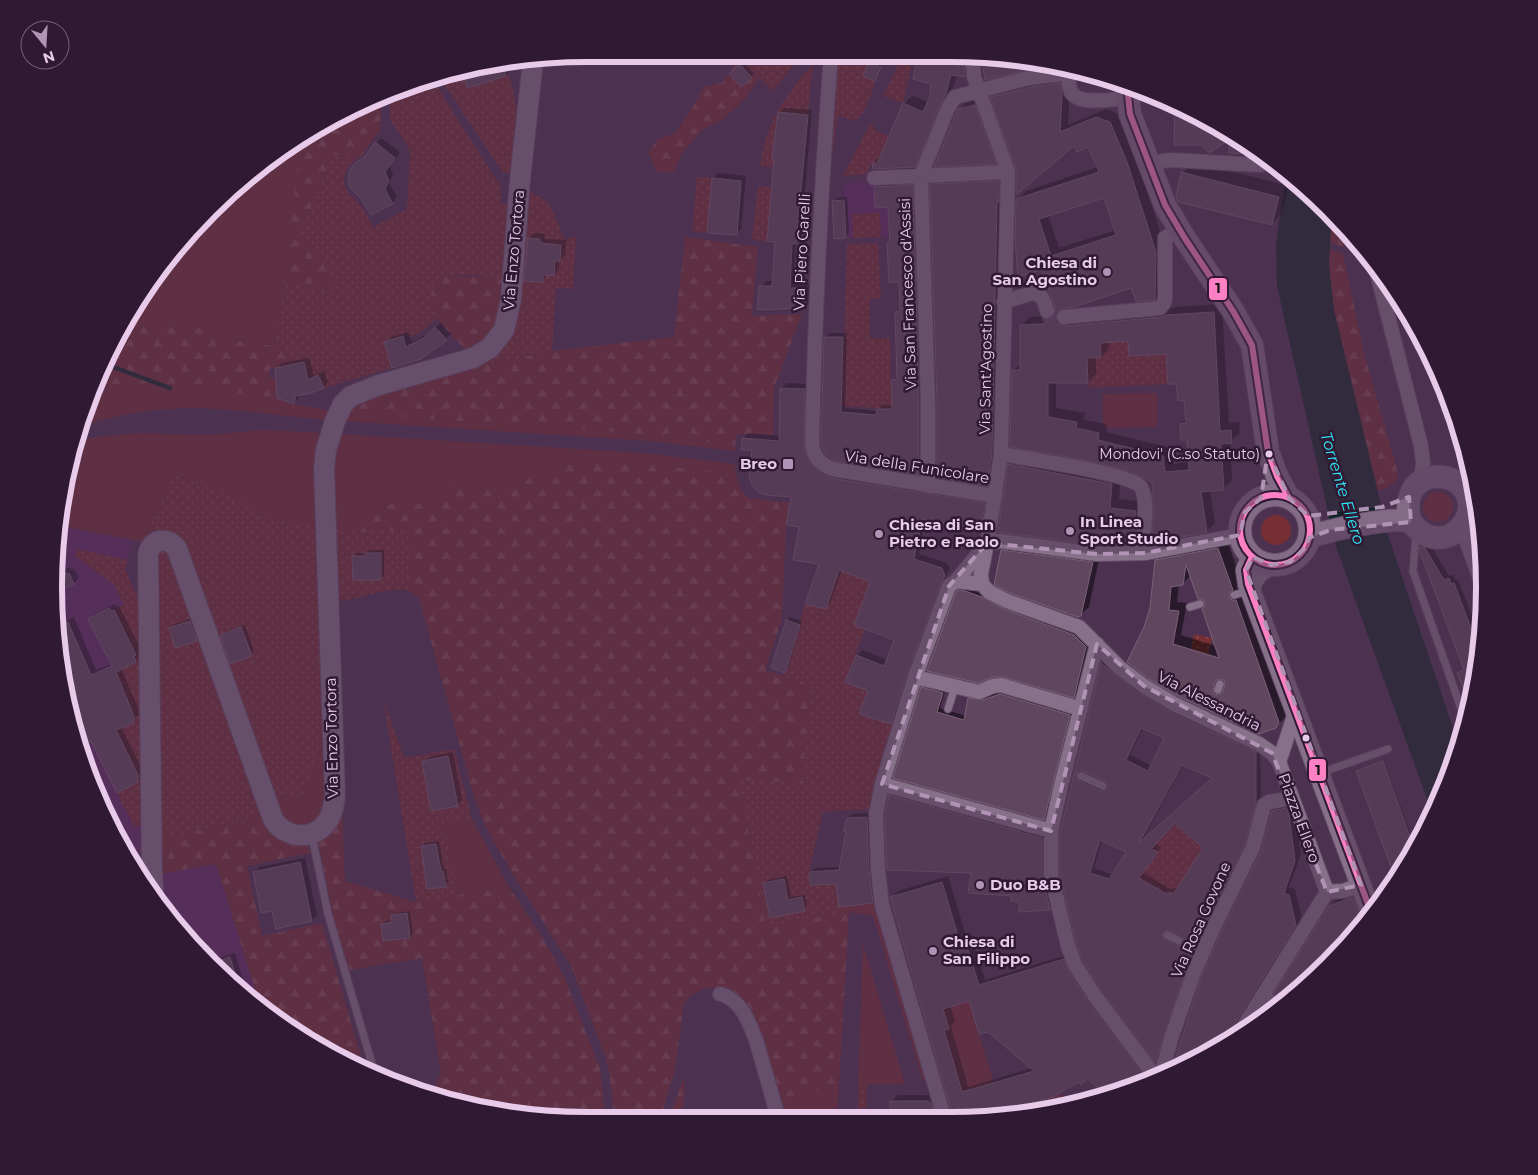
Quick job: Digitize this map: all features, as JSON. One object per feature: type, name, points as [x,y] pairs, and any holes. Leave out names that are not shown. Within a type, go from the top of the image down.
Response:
[{"type":"main road","points":[[1127,93],[1130,114],[1165,205],[1252,344],[1268,452],[1276,476],[1289,498]]},
{"type":"main road","points":[[1261,498],[1266,478],[1268,452]]},
{"type":"main road","points":[[1384,515],[1424,485],[1451,479],[1460,485],[1467,496]]},
{"type":"main road","points":[[1424,485],[1407,505],[1424,538]]},
{"type":"main road","points":[[1322,521],[1289,498],[1272,495],[1261,498],[1245,512],[1241,522],[1240,535],[1246,550],[1262,561],[1280,565],[1290,562],[1306,548],[1310,538],[1310,524],[1322,521],[1384,515],[1399,520],[1424,538],[1459,550],[1475,566]]},
{"type":"main road","points":[[1424,538],[1451,535],[1464,523],[1469,506]]},
{"type":"main road","points":[[1464,523],[1474,549]]},
{"type":"street","name":"Via Piero Garelli","points":[[813,451],[815,337],[822,182],[830,62]]},
{"type":"street","name":"Via Sant'Agostino","points":[[972,63],[973,73],[1008,172],[1000,454],[995,496],[998,541],[980,574],[985,588]]},
{"type":"street","name":"Via Enzo Tortora","points":[[311,833],[328,822],[335,795],[324,470],[326,450],[339,412],[348,398],[360,392],[473,358],[486,352],[501,334],[508,320],[511,299],[520,180],[532,66]]},
{"type":"street","points":[[979,90],[1055,73]]},
{"type":"street","points":[[1069,76],[1071,91],[1078,98],[1088,100],[1125,92]]},
{"type":"street","name":"Via San Francesco d'Assisi","points":[[928,486],[928,403],[921,175],[952,100],[957,96],[979,90]]},
{"type":"street","points":[[1149,166],[1172,160],[1261,165]]},
{"type":"street","points":[[874,178],[1008,172]]},
{"type":"street","points":[[1064,316],[1160,308],[1165,299],[1165,238],[1179,229]]},
{"type":"street","points":[[1381,287],[1422,446],[1429,461],[1424,485]]},
{"type":"street","points":[[1004,302],[1036,294],[1042,297],[1047,310]]},
{"type":"street","name":"Via della Funicolare","points":[[813,451],[819,461],[832,469],[995,496]]},
{"type":"street","points":[[1000,454],[1077,467],[1132,481],[1140,486],[1144,496],[1142,551]]},
{"type":"street","points":[[943,1112],[882,902],[878,870],[876,814],[882,784],[915,677],[953,583],[998,541],[1096,554],[1145,553],[1240,535]]},
{"type":"street","points":[[153,881],[148,554],[151,546],[156,542],[168,541],[177,549],[273,819],[279,828],[291,834],[299,836],[311,833]]},
{"type":"street","points":[[1262,561],[1246,570],[1242,592],[1296,710],[1368,905]]},
{"type":"street","name":"Via Alessandria","points":[[953,583],[985,588],[1007,601],[1079,627],[1123,671],[1144,686],[1171,702],[1207,715],[1259,744],[1272,753],[1279,762]]},
{"type":"street","points":[[1097,644],[1051,831],[1052,879],[1071,957],[1095,996],[1153,1072]]},
{"type":"street","points":[[915,677],[979,692],[1001,685],[1081,709]]},
{"type":"street","name":"Piazza Ellero","points":[[1296,710],[1279,762],[1326,892]]},
{"type":"street","points":[[882,784],[1051,831]]},
{"type":"street","name":"Via Rosa Govone","points":[[1161,1068],[1200,951],[1253,847],[1264,805],[1269,802],[1292,798]]},
{"type":"street","points":[[1249,1019],[1326,892],[1343,891],[1361,885]]},
{"type":"street","points":[[720,994],[736,1003],[751,1028],[777,1112]]},
{"type":"street","points":[[1262,996],[1272,1002]]},
{"type":"lane","points":[[1424,538],[1413,571],[1461,709]]},
{"type":"lane","points":[[1190,607],[1200,604]]},
{"type":"lane","points":[[948,709],[955,687]]},
{"type":"lane","points":[[1320,773],[1388,749]]},
{"type":"lane","points":[[1081,776],[1102,786]]},
{"type":"lane","points":[[311,833],[328,914],[373,1066]]},
{"type":"lane","points":[[1167,935],[1179,941]]},
{"type":"highlighted area","points":[[1268,452],[1289,498],[1308,516],[1382,507],[1409,497],[1411,522],[1330,530],[1309,538],[1305,548],[1290,562],[1271,565],[1253,557],[1246,570],[1361,885],[1327,892],[1272,753],[1144,686],[1097,644],[1051,831],[882,784],[949,586],[987,543],[1097,554],[1145,553],[1240,535],[1245,512],[1261,498]]},
{"type":"shaded area","points":[[914,179],[918,235],[846,238],[843,183]]},
{"type":"shaded area","points":[[66,527],[132,540],[125,569],[139,600],[143,853],[136,855],[117,820],[102,788],[80,723],[67,656],[64,622],[62,588]]},
{"type":"shaded area","points":[[216,864],[257,995],[216,959],[171,907],[167,901],[161,874]]},
{"type":"green space","points":[[738,62],[743,62],[759,78],[744,100],[723,119],[702,130],[681,154],[674,172],[657,172],[648,152],[657,140],[675,133],[704,87],[723,82]]},
{"type":"green space","points":[[743,62],[796,62],[773,91]]},
{"type":"green space","points":[[838,62],[870,62],[863,76],[875,81],[868,104],[858,119],[854,121],[838,115],[832,157],[830,157]]},
{"type":"green space","points":[[900,62],[912,63],[903,103],[883,96]]},
{"type":"green space","points":[[813,63],[808,115],[778,113],[772,158],[774,159],[773,167],[760,166],[767,135],[778,110],[793,87]]},
{"type":"green space","points":[[509,75],[517,114],[512,173],[503,173],[443,83],[464,77],[468,88]]},
{"type":"green space","points":[[436,85],[501,187],[501,204],[510,205],[505,279],[461,275],[439,279],[433,287],[432,299],[437,318],[419,334],[409,337],[408,334],[384,342],[392,368],[324,388],[318,375],[308,380],[304,362],[274,346],[284,283],[332,293],[332,281],[328,269],[304,241],[298,228],[305,222],[333,155],[361,157],[348,167],[344,176],[345,187],[361,206],[373,227],[407,209],[410,151],[390,119],[390,101]]},
{"type":"green space","points":[[382,104],[380,130],[361,157],[333,155],[305,222],[298,228],[311,249],[321,257],[327,266],[332,279],[332,293],[284,283],[300,149],[325,133]]},
{"type":"green space","points":[[871,122],[876,131],[889,136],[877,164],[872,162],[867,174],[843,176]]},
{"type":"green space","points":[[300,149],[288,255],[274,346],[234,340],[214,329],[191,326],[147,325],[136,321],[171,268],[193,241],[241,193]]},
{"type":"green space","points":[[697,177],[712,178],[707,233],[692,231]]},
{"type":"green space","points":[[758,186],[772,187],[767,241],[752,240]]},
{"type":"green space","points":[[526,189],[549,203],[565,240],[576,236],[573,289],[556,288],[552,351],[478,366],[490,358]]},
{"type":"green space","points":[[880,213],[881,237],[853,238],[852,214]]},
{"type":"green space","points":[[1331,226],[1344,240],[1343,247],[1329,242]]},
{"type":"green space","points":[[685,237],[758,247],[752,316],[802,314],[774,388],[773,435],[737,434],[735,445],[621,432],[348,413],[379,394],[478,366],[552,351],[674,337]]},
{"type":"green space","points":[[878,243],[881,298],[870,299],[870,338],[890,338],[892,409],[842,406],[847,244]]},
{"type":"green space","points":[[1329,249],[1343,254],[1364,353],[1398,473],[1394,483],[1378,491],[1334,310]]},
{"type":"green space","points":[[450,275],[505,279],[502,304],[494,328],[484,341],[466,350],[440,322],[431,303],[432,286],[440,277]]},
{"type":"green space","points":[[136,321],[147,325],[191,326],[214,329],[234,340],[274,346],[304,362],[269,369],[270,378],[276,378],[277,398],[151,382],[113,389],[99,394]]},
{"type":"green space","points":[[1128,341],[1129,356],[1167,354],[1168,384],[1089,388],[1088,358],[1101,358],[1100,343]]},
{"type":"green space","points":[[151,382],[257,394],[294,404],[332,411],[329,420],[222,409],[179,409],[130,414],[89,424],[99,394],[113,389]]},
{"type":"green space","points":[[1157,393],[1157,427],[1103,428],[1103,394]]},
{"type":"green space","points":[[348,413],[621,432],[735,445],[735,451],[650,441],[342,421]]},
{"type":"green space","points":[[264,430],[324,433],[318,527],[264,517],[233,496],[173,474],[143,542],[66,527],[73,485],[84,440],[139,433],[206,435]]},
{"type":"green space","points":[[338,434],[644,453],[735,464],[736,474],[639,463],[599,461],[554,467],[512,487],[437,504],[393,503],[332,532],[332,457]]},
{"type":"green space","points":[[599,461],[639,463],[736,474],[741,489],[748,498],[790,503],[786,525],[782,619],[765,670],[812,685],[802,784],[739,780],[766,925],[849,912],[839,1086],[778,1100],[735,994],[722,989],[708,988],[695,993],[684,1003],[675,1070],[662,1112],[613,1112],[609,1071],[605,1056],[570,964],[530,902],[482,819],[473,793],[420,602],[416,595],[409,591],[409,532],[332,532],[393,503],[437,504],[447,483],[512,487],[554,467]]},
{"type":"green space","points":[[173,474],[233,496],[264,517],[318,527],[325,729],[306,790],[301,795],[294,796],[289,794],[275,802],[182,544],[152,535],[143,542]]},
{"type":"green space","points":[[1257,489],[1255,496],[1244,510],[1232,533],[1234,512],[1237,506],[1245,496]]},
{"type":"green space","points":[[1438,492],[1444,493],[1452,501],[1452,513],[1444,521],[1438,522],[1432,521],[1424,513],[1423,507],[1424,501],[1432,493]]},
{"type":"green space","points":[[1276,515],[1282,516],[1290,524],[1290,536],[1282,544],[1276,545],[1270,544],[1262,536],[1261,530],[1262,524],[1270,516]]},
{"type":"green space","points":[[409,531],[409,591],[390,590],[353,599],[334,601],[332,532]]},
{"type":"green space","points":[[77,549],[128,560],[125,569],[139,600],[143,826],[134,826],[117,793],[138,782],[137,779],[139,778],[116,730],[134,723],[133,720],[135,719],[116,672],[136,662],[134,656],[136,654],[114,610],[124,604],[114,585],[75,556]]},
{"type":"green space","points":[[163,550],[169,551],[263,816],[161,838],[158,553]]},
{"type":"green space","points":[[841,557],[860,571],[859,578],[870,582],[854,625],[865,629],[845,682],[868,691],[860,714],[895,725],[872,809],[823,812],[809,872],[810,885],[836,883],[839,906],[848,906],[849,912],[766,926],[739,780],[802,783],[812,686],[784,676],[805,604],[826,609]]},
{"type":"green space","points":[[1194,634],[1212,638],[1208,655],[1191,649]]},
{"type":"green space","points":[[383,698],[404,758],[454,749],[472,819],[445,823],[457,896],[416,902]]},
{"type":"green space","points":[[325,729],[327,775],[323,810],[318,820],[314,823],[296,826],[285,819],[275,802],[290,794],[303,795]]},
{"type":"green space","points":[[342,809],[345,881],[416,902],[509,887],[542,937],[564,976],[600,1068],[604,1112],[519,1108],[452,1095],[434,1089],[441,1072],[422,958],[349,970],[334,921],[318,841]]},
{"type":"green space","points":[[263,816],[271,830],[280,839],[292,844],[308,844],[310,853],[247,866],[262,936],[322,923],[363,1062],[296,1024],[257,995],[216,864],[161,874],[161,838]]},
{"type":"green space","points":[[472,819],[509,887],[457,896],[445,823]]},
{"type":"green space","points":[[1175,824],[1203,848],[1171,897],[1139,878],[1157,852],[1151,849]]},
{"type":"green space","points":[[877,903],[880,923],[927,1081],[923,1081],[873,916],[849,912],[848,906]]},
{"type":"green space","points":[[863,944],[905,1084],[858,1085]]},
{"type":"green space","points":[[969,1001],[994,1083],[962,1092],[944,1030],[949,1028],[943,1009]]},
{"type":"green space","points":[[684,1076],[682,1112],[672,1112]]},
{"type":"green space","points":[[858,1085],[867,1085],[866,1112],[858,1112]]},
{"type":"green space","points":[[839,1086],[837,1112],[782,1112],[778,1100]]},
{"type":"green space","points":[[1059,1093],[1066,1099],[1014,1108],[1053,1097]]},
{"type":"water","name":"Torrente Ellero","points":[[1285,183],[1331,226],[1329,265],[1334,310],[1389,538],[1455,734],[1429,804],[1335,544],[1277,286],[1276,245]]},
{"type":"building","points":[[869,62],[881,67],[875,81],[863,76]]},
{"type":"building","points":[[917,62],[964,63],[965,77],[951,75],[946,94],[915,167],[873,169],[872,162],[877,164],[903,103],[923,112],[930,96],[931,84],[913,79]]},
{"type":"building","points":[[740,64],[752,78],[741,87],[729,74]]},
{"type":"building","points":[[982,64],[1032,69],[1027,70],[985,80]]},
{"type":"building","points":[[504,70],[506,76],[467,88],[464,77]]},
{"type":"building","points":[[1060,83],[1062,94],[1060,132],[1096,117],[1110,122],[1127,162],[1156,252],[1155,300],[1136,301],[1131,288],[1070,308],[1063,308],[1056,312],[1041,270],[1018,277],[1015,241],[1016,199],[1099,172],[1088,147],[1077,152],[1074,146],[1016,195],[1016,169],[990,97],[1031,87]],"holes":[[[1104,198],[1116,235],[1051,256],[1039,219]]]},
{"type":"building","points":[[975,105],[996,164],[934,167],[958,109]]},
{"type":"building","points":[[778,112],[808,115],[796,244],[792,244],[790,288],[806,288],[805,308],[757,310],[759,286],[772,286],[775,242],[767,241],[774,159],[772,159]]},
{"type":"building","points":[[1175,113],[1227,141],[1209,153],[1202,145],[1174,145]]},
{"type":"building","points":[[375,142],[395,158],[385,172],[389,181],[385,189],[393,204],[371,215],[361,199],[350,188],[348,180],[350,170],[355,163],[364,158]]},
{"type":"building","points":[[1229,143],[1246,154],[1229,153]]},
{"type":"building","points":[[1181,172],[1279,197],[1272,225],[1178,202],[1176,196]]},
{"type":"building","points":[[712,178],[741,181],[737,235],[707,233]]},
{"type":"building","points":[[999,181],[992,453],[987,486],[937,477],[937,403],[930,184]]},
{"type":"building","points":[[913,185],[919,475],[835,461],[825,454],[821,444],[824,337],[843,337],[841,412],[876,415],[877,409],[892,409],[891,380],[897,379],[895,312],[900,311],[899,282],[889,283],[887,243],[890,242],[888,207],[875,208],[874,187]]},
{"type":"building","points":[[844,200],[846,238],[834,239],[832,201]]},
{"type":"building","points":[[528,238],[540,239],[540,243],[561,245],[560,261],[555,261],[554,276],[543,275],[543,282],[524,281]]},
{"type":"building","points":[[1214,312],[1220,431],[1231,430],[1232,443],[1221,444],[1224,490],[1201,492],[1207,532],[1152,543],[1154,508],[1152,482],[1118,468],[1076,458],[1010,447],[1012,370],[1020,370],[1020,325],[1058,323],[1065,326],[1166,315]],"holes":[[[1128,341],[1129,356],[1166,354],[1168,384],[1176,384],[1178,401],[1184,400],[1186,423],[1180,424],[1181,440],[1187,440],[1189,470],[1165,472],[1163,456],[1098,440],[1099,433],[1076,428],[1077,422],[1048,417],[1048,383],[1088,383],[1087,358],[1101,358],[1100,343]]]},
{"type":"building","points":[[435,327],[447,340],[421,359],[392,368],[384,342],[403,336],[406,347],[423,338]]},
{"type":"building","points":[[304,362],[308,380],[318,375],[324,388],[296,396],[294,404],[277,398],[275,368]]},
{"type":"building","points":[[780,388],[805,389],[804,451],[812,465],[824,475],[831,478],[985,503],[981,529],[922,519],[914,559],[942,568],[945,576],[907,674],[891,724],[859,714],[868,691],[845,682],[856,655],[884,666],[894,640],[854,625],[870,582],[839,570],[826,609],[805,604],[819,564],[793,560],[799,527],[786,525],[791,497],[766,495],[758,492],[753,487],[749,477],[752,450],[741,450],[742,438],[779,441]]},
{"type":"building","points":[[1008,464],[1112,484],[1110,508],[1136,511],[1134,544],[1097,545],[998,532]]},
{"type":"building","points":[[1420,547],[1425,548],[1444,580],[1449,578],[1451,584],[1454,583],[1473,634],[1465,692],[1457,673],[1464,670],[1420,552]]},
{"type":"building","points":[[1218,548],[1233,590],[1229,593],[1229,597],[1232,600],[1236,600],[1279,722],[1276,728],[1259,734],[1180,697],[1149,679],[1127,662],[1144,627],[1150,608],[1155,560]],"holes":[[[1186,565],[1198,599],[1202,599],[1205,602],[1205,606],[1202,609],[1219,658],[1173,644],[1179,611],[1169,610],[1171,587],[1183,585]],[[1218,679],[1224,680],[1225,683],[1223,692],[1219,695],[1214,694],[1213,691],[1215,682]]]},
{"type":"building","points":[[1001,550],[1093,562],[1081,616],[1078,617],[1010,593],[994,585]]},
{"type":"building","points":[[365,553],[381,553],[381,580],[353,580],[352,556],[365,556]]},
{"type":"building","points":[[63,569],[66,574],[69,573],[74,584],[62,590]]},
{"type":"building","points":[[958,590],[982,597],[1004,609],[1074,635],[1086,647],[1074,698],[1003,677],[992,677],[978,683],[927,671]]},
{"type":"building","points":[[109,608],[111,611],[114,610],[136,655],[134,656],[136,662],[116,672],[135,719],[133,720],[134,723],[116,730],[139,777],[137,779],[138,782],[117,793],[91,741],[86,743],[80,723],[67,656],[64,624],[68,622],[91,675],[112,666],[88,619]]},
{"type":"building","points":[[786,620],[800,625],[785,673],[771,668]]},
{"type":"building","points":[[190,621],[197,641],[175,648],[169,628]]},
{"type":"building","points":[[241,627],[252,656],[230,664],[220,635]]},
{"type":"building","points":[[1101,663],[1139,693],[1172,713],[1256,752],[1256,802],[1245,844],[1204,927],[1185,972],[1155,1062],[1102,991],[1083,961],[1076,943],[1060,874],[1060,832]],"holes":[[[1141,728],[1164,738],[1148,771],[1126,760]],[[1182,765],[1212,778],[1139,843]],[[1078,771],[1083,771],[1105,781],[1108,789],[1101,791],[1079,781],[1076,776]],[[1175,823],[1203,848],[1174,893],[1165,893],[1139,878],[1158,852],[1151,849]],[[1100,840],[1126,852],[1109,879],[1090,873]],[[1167,930],[1183,938],[1184,941],[1182,945],[1177,946],[1163,938],[1163,932]]]},
{"type":"building","points":[[921,687],[943,693],[937,712],[964,720],[968,698],[982,700],[1000,694],[1070,715],[1044,820],[893,778]]},
{"type":"building","points":[[448,756],[458,806],[431,811],[422,761]]},
{"type":"building","points":[[1383,761],[1411,839],[1392,871],[1356,771]]},
{"type":"building","points":[[889,795],[1042,838],[1042,875],[1050,910],[1019,912],[1019,902],[1011,901],[1011,896],[968,893],[971,873],[887,870],[885,815]]},
{"type":"building","points":[[1287,808],[1289,815],[1295,861],[1284,893],[1289,895],[1296,925],[1231,1031],[1174,1062],[1201,978],[1261,851],[1272,811]]},
{"type":"building","points":[[867,817],[869,870],[873,903],[839,907],[836,884],[810,885],[809,872],[839,870],[846,831],[843,831],[847,818]]},
{"type":"building","points":[[436,844],[446,887],[427,889],[421,846]]},
{"type":"building","points":[[300,862],[312,921],[276,929],[272,911],[261,913],[253,872]]},
{"type":"building","points":[[784,879],[788,900],[802,897],[805,911],[770,918],[763,883]]},
{"type":"building","points":[[942,882],[962,949],[964,937],[979,985],[1064,959],[1068,970],[1088,1001],[1144,1076],[1101,1091],[1088,1079],[1081,1085],[1078,1082],[1053,1097],[1015,1108],[952,1112],[890,897]],"holes":[[[969,1001],[979,1034],[988,1032],[1034,1071],[962,1092],[944,1030],[949,1029],[943,1009]]]},
{"type":"building","points":[[1353,897],[1360,916],[1322,959],[1279,997],[1274,993],[1329,906]]},
{"type":"building","points":[[407,913],[410,938],[383,941],[381,924],[392,922],[391,915]]},
{"type":"building","points":[[230,957],[236,978],[218,961]]},
{"type":"building","points":[[890,1101],[928,1101],[931,1103],[934,1112],[890,1112]]},
{"type":"waterway","points":[[112,366],[170,388]]},
{"type":"tunnel","points":[[1047,311],[1049,317],[1064,317]]},
{"type":"transit line","name":"1","points":[[1128,93],[1130,114],[1165,205],[1233,311],[1252,345],[1268,452],[1277,476],[1289,498]]},
{"type":"transit line","name":"1","points":[[1275,495],[1288,498],[1300,505],[1307,517],[1310,530],[1307,543],[1300,555],[1288,562],[1275,565],[1262,562],[1250,555],[1243,543],[1240,530],[1243,517],[1250,505],[1262,498],[1275,495]]},
{"type":"transit line","name":"1","points":[[1252,557],[1246,570],[1248,584],[1368,905]]},
{"type":"place","name":"Chiesa di San Agostino","points":[[1107,272]]},
{"type":"place","name":"Mondovi' (C.so Statuto)","points":[[1269,454]]},
{"type":"place","name":"Breo","points":[[788,464]]},
{"type":"place","name":"In Linea Sport Studio","points":[[1070,531]]},
{"type":"place","name":"Chiesa di San Pietro e Paolo","points":[[879,534]]},
{"type":"place","name":"Duo B&B","points":[[980,885]]},
{"type":"place","name":"Chiesa di San Filippo","points":[[933,951]]}]
